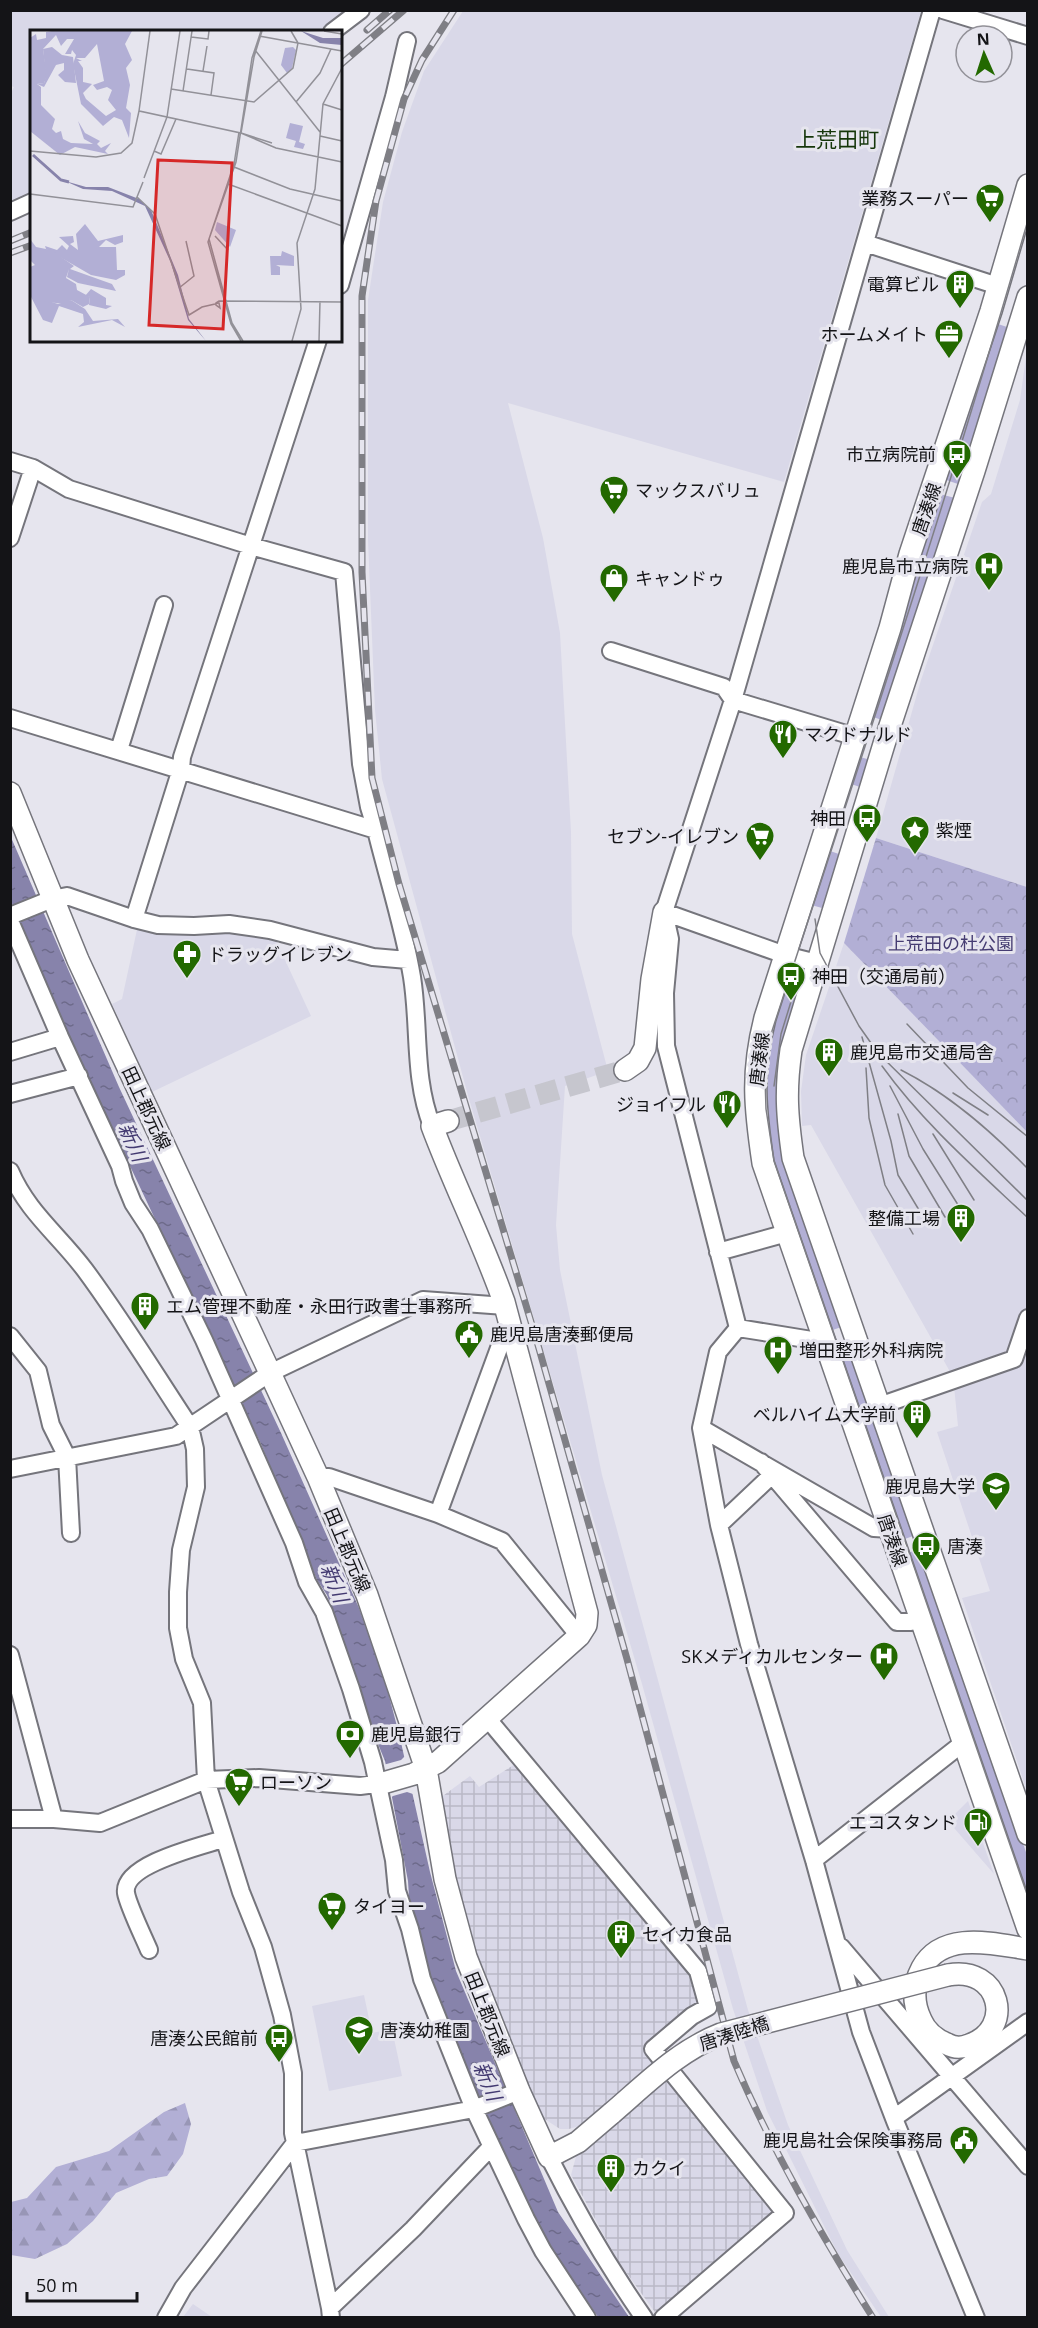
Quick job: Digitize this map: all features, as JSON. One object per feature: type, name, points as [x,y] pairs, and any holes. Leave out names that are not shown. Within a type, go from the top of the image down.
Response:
[{"type":"street","points":[[335,30],[361,10]]},
{"type":"street","points":[[626,1070],[638,1061],[645,1048],[652,979],[664,912],[733,700],[932,10]]},
{"type":"street","points":[[943,10],[1028,36]]},
{"type":"street","points":[[342,278],[394,97],[407,41]]},
{"type":"street","name":"唐湊線","points":[[1028,185],[999,286],[910,554],[890,628],[785,955],[757,1048],[754,1082],[756,1117],[763,1164],[1028,1929]]},
{"type":"street","points":[[10,212],[30,203]]},
{"type":"street","points":[[865,243],[999,286],[1028,293]]},
{"type":"street","name":"唐湊線","points":[[1028,297],[974,471],[884,744],[791,1050],[787,1077],[786,1112],[793,1158],[952,1609],[1028,1834]]},
{"type":"street","points":[[134,919],[181,769],[182,757],[317,342]]},
{"type":"street","points":[[10,461],[33,468],[69,489],[251,546],[344,572],[361,764],[369,807],[412,978],[419,1074],[424,1106],[440,1124],[447,1166],[492,1267],[507,1313],[587,1612],[585,1624],[579,1636],[438,1762],[420,1772],[380,1784],[360,1786],[259,1778],[206,1780],[100,1823],[54,1819],[10,1819]]},
{"type":"street","points":[[10,538],[33,468]]},
{"type":"street","points":[[119,750],[164,604]]},
{"type":"street","points":[[611,651],[724,687],[733,700],[856,736]]},
{"type":"street","points":[[10,718],[376,830]]},
{"type":"street","name":"田上郡元線","points":[[10,793],[78,960],[267,1375],[318,1477],[367,1595],[420,1772],[466,1957],[519,2091],[572,2203],[610,2269],[644,2318]]},
{"type":"street","points":[[408,960],[373,957],[270,930],[229,924],[159,925],[67,896],[52,900],[10,919],[60,1037],[120,1166],[133,1203],[150,1229],[204,1340],[294,1543],[307,1582],[324,1612],[351,1689],[380,1784],[394,1860],[397,1891],[423,1979],[491,2147],[543,2250],[587,2318]]},
{"type":"street","points":[[664,912],[785,955],[817,963]]},
{"type":"street","points":[[664,912],[669,939],[665,993],[666,1046],[738,1328]]},
{"type":"street","points":[[10,1052],[60,1037]]},
{"type":"street","points":[[10,1094],[79,1076]]},
{"type":"street","points":[[10,1171],[19,1191],[33,1211],[54,1232],[85,1271],[190,1427],[196,1457],[196,1487],[181,1550],[178,1628],[184,1659],[202,1703],[206,1780],[241,1893],[263,1947],[282,2015],[293,2073],[295,2143],[330,2313]]},
{"type":"street","points":[[718,1252],[787,1233]]},
{"type":"street","points":[[10,1469],[176,1436],[267,1375],[423,1300],[507,1313]]},
{"type":"street","points":[[438,1514],[507,1313]]},
{"type":"street","points":[[879,1406],[1014,1359],[1028,1317]]},
{"type":"street","points":[[738,1328],[824,1342]]},
{"type":"street","points":[[738,1328],[718,1352],[701,1428],[719,1525],[749,1644],[814,1860],[861,2032],[976,2318]]},
{"type":"street","points":[[10,1336],[38,1371],[51,1425],[67,1457],[71,1533]]},
{"type":"street","points":[[701,1428],[874,1528],[890,1529]]},
{"type":"street","points":[[761,1462],[897,1622],[911,1622],[920,1619]]},
{"type":"street","points":[[719,1525],[772,1475]]},
{"type":"street","points":[[318,1477],[329,1477],[438,1514],[502,1542],[579,1636]]},
{"type":"street","points":[[10,1655],[54,1819]]},
{"type":"street","points":[[487,1718],[698,1971],[708,2007],[692,2016],[653,2049],[785,2213],[663,2318]]},
{"type":"street","points":[[814,1860],[963,1743]]},
{"type":"street","points":[[149,1950],[126,1893],[127,1882],[155,1861],[223,1839]]},
{"type":"street","points":[[837,1941],[1028,2166]]},
{"type":"street","name":"唐湊陸橋","points":[[549,2157],[578,2142],[675,2058],[698,2043],[733,2031],[948,1975],[961,1973],[977,1977],[991,1990],[996,2001],[995,2024],[986,2037],[964,2047],[951,2046],[942,2042],[930,2034],[922,2024],[914,2000],[915,1990],[923,1966],[933,1954],[959,1943],[975,1942],[1028,1949]]},
{"type":"street","points":[[894,2118],[1028,2022]]},
{"type":"street","points":[[166,2318],[183,2288],[295,2143],[474,2109],[519,2091]]},
{"type":"street","points":[[330,2313],[491,2147]]},
{"type":"shaded area","points":[[11,11],[353,11],[326,30],[30,30],[30,199],[21,203],[11,200],[10,95],[14,87],[11,86]]},
{"type":"shaded area","points":[[463,11],[921,11],[784,482],[508,403],[543,538],[560,633],[571,832],[572,934],[608,1071],[565,1086],[556,1225],[560,1270],[602,1475],[748,2010],[788,2125],[847,2250],[889,2317],[881,2317],[838,2254],[767,2111],[733,2009],[642,1684],[469,1099],[382,779],[375,710],[368,540],[368,300],[383,202],[402,132],[424,71]]},
{"type":"shaded area","name":"鹿児島市立病院","points":[[1027,350],[1027,887],[876,838],[921,680],[982,502],[991,494],[1020,400]]},
{"type":"shaded area","points":[[138,925],[273,934],[311,1016],[152,1092],[112,1004],[122,999]]},
{"type":"shaded area","points":[[844,943],[1027,1132],[1027,1304],[1011,1356],[953,1377],[811,1125],[802,1126],[801,1091],[806,1055]]},
{"type":"shaded area","name":"鹿児島大学","points":[[1027,1334],[1027,1791],[962,1598],[990,1591],[937,1432],[958,1426],[954,1386],[1018,1362]]},
{"type":"shaded area","points":[[520,1761],[693,1969],[699,2004],[644,2048],[656,2061],[579,2126],[569,2129],[560,2129],[543,2118],[495,2010],[467,1933],[455,1887],[440,1798],[470,1776],[479,1787]]},
{"type":"shaded area","name":"エコスタンド","points":[[968,1801],[994,1874],[948,1821]]},
{"type":"shaded area","name":"唐湊幼稚園","points":[[364,1995],[372,2033],[392,2029],[402,2076],[329,2091],[312,2006]]},
{"type":"shaded area","points":[[667,2078],[780,2212],[657,2315],[618,2261],[571,2175],[577,2153]]},
{"type":"shaded area","points":[[193,2304],[212,2317],[183,2317]]},
{"type":"green space","points":[[995,323],[1010,328],[961,485],[946,480]]},
{"type":"green space","points":[[940,494],[955,498],[885,721],[870,716]]},
{"type":"green space","points":[[856,756],[871,760],[863,788],[848,783]]},
{"type":"green space","name":"上荒田の杜公園","points":[[876,838],[1027,887],[1027,1132],[844,943]]},
{"type":"green space","points":[[827,850],[842,855],[826,909],[811,905]]},
{"type":"green space","points":[[787,979],[802,983],[785,1036],[777,1075],[779,1110],[844,1326],[830,1331],[772,1162],[763,1112],[770,1032]]},
{"type":"green space","points":[[852,1350],[916,1535],[902,1540],[837,1355]]},
{"type":"green space","points":[[921,1549],[1027,1855],[1027,1902],[907,1553]]},
{"type":"green space","points":[[185,2103],[191,2124],[183,2154],[167,2176],[149,2179],[116,2193],[93,2221],[67,2244],[35,2259],[11,2255],[11,2202],[27,2198],[56,2167],[109,2151],[164,2112]]},
{"type":"water","name":"新川","points":[[10,835],[119,1087],[281,1433],[359,1608],[386,1684],[430,1872],[456,1971],[558,2212],[629,2317],[598,2317],[541,2233],[502,2152],[433,1985],[409,1897],[385,1761],[371,1727],[327,1595],[317,1580],[261,1444],[48,992],[11,901]]},
{"type":"pier","points":[[407,1754],[416,1795],[407,1792],[389,1799],[383,1765],[401,1760]]},
{"type":"tunnel","points":[[448,1121],[625,1070]]},
{"type":"tram line","points":[[1028,220],[936,525],[772,1031],[765,1077],[766,1109],[774,1161],[1028,1897]]},
{"type":"tram line","points":[[815,919],[820,953],[859,1026],[878,1053],[1028,1201]]},
{"type":"tram line","points":[[774,1086],[781,1034],[798,979]]},
{"type":"tram line","points":[[907,1024],[968,1088],[1028,1137]]},
{"type":"tram line","points":[[862,1037],[891,1141],[898,1175],[928,1225]]},
{"type":"tram line","points":[[882,1066],[933,1126],[1028,1218]]},
{"type":"tram line","points":[[866,1068],[869,1118],[885,1185],[913,1234]]},
{"type":"tram line","points":[[901,1070],[936,1090],[968,1114],[1028,1169]]},
{"type":"tram line","points":[[890,1086],[923,1149],[960,1208]]},
{"type":"tram line","points":[[953,1093],[988,1115]]},
{"type":"tram line","points":[[898,1114],[909,1156],[945,1217]]},
{"type":"tram line","points":[[933,1134],[974,1200]]},
{"type":"railway","points":[[367,30],[390,10]]},
{"type":"railway","points":[[342,63],[404,10]]},
{"type":"railway","points":[[454,10],[422,60],[404,99],[376,201],[362,296],[362,572],[372,778],[399,884],[538,1345],[627,1659],[734,2061],[799,2192],[873,2318]]},
{"type":"railway","points":[[10,241],[30,233]]},
{"type":"railway","points":[[10,253],[30,246]]},
{"type":"place","name":"業務スーパー","points":[[990,224]]},
{"type":"place","name":"電算ビル","points":[[960,310]]},
{"type":"place","name":"ホームメイト","points":[[949,360]]},
{"type":"place","name":"市立病院前","points":[[957,480]]},
{"type":"place","name":"マックスバリュ","points":[[614,516]]},
{"type":"place","name":"鹿児島市立病院","points":[[989,592]]},
{"type":"place","name":"キャンドゥ","points":[[614,604]]},
{"type":"place","name":"マクドナルド","points":[[783,760]]},
{"type":"place","name":"神田","points":[[867,844]]},
{"type":"place","name":"紫煙","points":[[915,856]]},
{"type":"place","name":"セブン-イレブン","points":[[760,862]]},
{"type":"place","name":"ドラッグイレブン","points":[[187,980]]},
{"type":"place","name":"神田（交通局前）","points":[[791,1002]]},
{"type":"place","name":"鹿児島市交通局舎","points":[[829,1078]]},
{"type":"place","name":"ジョイフル","points":[[727,1130]]},
{"type":"place","name":"整備工場","points":[[961,1244]]},
{"type":"place","name":"エム管理不動産・永田行政書士事務所","points":[[145,1332]]},
{"type":"place","name":"鹿児島唐湊郵便局","points":[[469,1360]]},
{"type":"place","name":"増田整形外科病院","points":[[778,1376]]},
{"type":"place","name":"ベルハイム大学前","points":[[917,1440]]},
{"type":"place","name":"鹿児島大学","points":[[996,1512]]},
{"type":"place","name":"唐湊","points":[[926,1572]]},
{"type":"place","name":"SKメディカルセンター","points":[[884,1682]]},
{"type":"place","name":"鹿児島銀行","points":[[350,1760]]},
{"type":"place","name":"ローソン","points":[[239,1808]]},
{"type":"place","name":"エコスタンド","points":[[978,1848]]},
{"type":"place","name":"タイヨー","points":[[332,1932]]},
{"type":"place","name":"セイカ食品","points":[[621,1960]]},
{"type":"place","name":"唐湊幼稚園","points":[[359,2056]]},
{"type":"place","name":"唐湊公民館前","points":[[279,2064]]},
{"type":"place","name":"鹿児島社会保険事務局","points":[[964,2166]]},
{"type":"place","name":"カクイ","points":[[611,2194]]},
{"type":"district","name":"上荒田町","points":[[837,139]]}]
